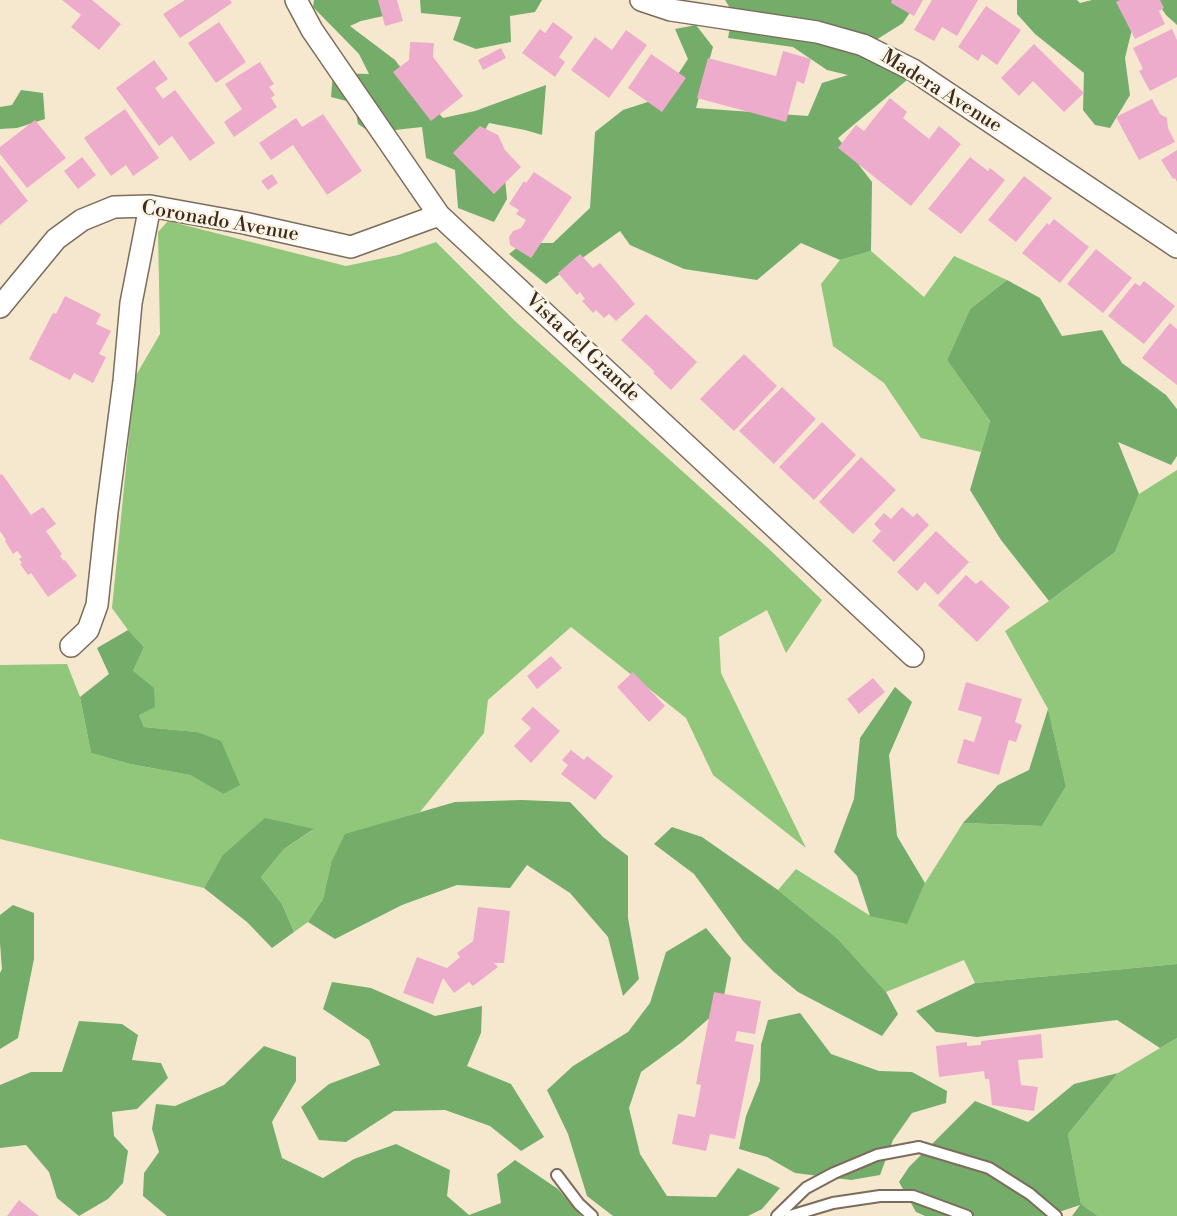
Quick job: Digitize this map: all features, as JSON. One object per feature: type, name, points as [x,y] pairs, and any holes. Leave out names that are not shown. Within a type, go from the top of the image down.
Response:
[{"type":"street","name":"Vista del Grande","points":[[296,0],[312,30],[439,215],[914,656]]},
{"type":"street","name":"Madera Avenue","points":[[641,0],[671,10],[817,32],[863,45],[913,70],[1177,247]]},
{"type":"street","name":"Coronado Avenue","points":[[0,307],[56,239],[82,220],[114,207],[150,206],[244,223],[351,247],[439,215]]},
{"type":"street","points":[[71,646],[88,630],[98,605],[131,303],[150,206]]},
{"type":"lane","points":[[777,1216],[806,1188],[834,1173],[877,1155],[919,1147],[989,1168],[1030,1194],[1056,1216]]},
{"type":"lane","points":[[557,1175],[579,1204],[592,1216]]},
{"type":"lane","points":[[790,1216],[833,1203],[880,1197],[914,1196],[968,1216]]},
{"type":"green space","points":[[314,0],[391,0],[388,15],[350,26],[395,60],[443,118],[475,111],[546,85],[542,135],[489,123],[475,147],[503,159],[507,199],[494,222],[458,208],[455,170],[426,158],[422,127],[395,130],[377,137],[358,124],[354,103],[331,97],[333,73],[369,74],[359,54],[313,7]]},
{"type":"green space","points":[[420,0],[542,0],[535,12],[510,16],[511,42],[476,49],[453,40],[461,17],[421,13]]},
{"type":"green space","points":[[725,0],[918,0],[903,23],[876,40],[907,80],[838,138],[872,182],[871,251],[840,260],[801,243],[757,280],[684,269],[630,245],[620,231],[546,284],[509,254],[523,243],[553,243],[590,208],[595,132],[623,110],[663,97],[688,59],[675,29],[696,25],[713,47],[696,108],[808,116],[822,83],[848,75],[827,70],[793,47],[728,38],[733,13]]},
{"type":"green space","points":[[1017,0],[1077,0],[1080,3],[1092,0],[1120,0],[1134,21],[1125,58],[1130,95],[1110,128],[1095,125],[1083,110],[1084,73],[1035,34],[1017,14]]},
{"type":"green space","points":[[1156,0],[1177,0],[1177,25],[1166,15]]},
{"type":"green space","points":[[21,90],[43,93],[45,119],[17,128],[0,129],[0,107],[12,105]]},
{"type":"green space","points":[[168,221],[346,266],[398,255],[436,242],[515,321],[769,549],[822,600],[786,653],[767,610],[719,637],[721,673],[806,848],[713,775],[686,718],[571,627],[488,700],[484,733],[420,812],[381,824],[331,863],[323,899],[308,922],[294,932],[282,904],[261,877],[284,849],[313,830],[222,856],[204,888],[0,839],[0,665],[67,664],[80,697],[91,753],[130,764],[190,775],[223,794],[197,732],[144,727],[139,715],[133,671],[144,647],[112,608],[135,377],[160,334],[158,232]]},
{"type":"green space","points":[[871,251],[924,297],[954,256],[1007,280],[970,309],[947,360],[990,421],[981,452],[921,438],[884,383],[833,346],[821,284],[840,260]]},
{"type":"green space","points":[[1007,280],[1040,298],[1062,336],[1102,330],[1122,363],[1166,395],[1177,409],[1177,456],[1171,465],[1118,442],[1139,494],[1115,552],[1049,601],[1001,540],[970,490],[990,421],[947,360],[970,309]]},
{"type":"green space","points":[[1177,470],[1177,964],[975,983],[964,960],[886,992],[838,939],[778,890],[796,869],[869,915],[907,923],[925,883],[963,823],[1042,826],[1066,786],[1048,709],[1005,631],[1115,552],[1139,494]]},
{"type":"green space","points":[[128,630],[144,647],[133,671],[154,688],[155,707],[139,715],[144,727],[197,732],[221,741],[240,785],[223,794],[190,775],[130,764],[91,753],[80,697],[109,674],[97,648]]},
{"type":"green space","points":[[895,687],[912,702],[889,755],[897,836],[925,883],[907,924],[870,916],[857,876],[834,852],[854,799],[860,738]]},
{"type":"green space","points":[[1048,709],[1066,786],[1042,826],[963,823],[998,785],[1029,770]]},
{"type":"green space","points":[[522,800],[570,802],[603,837],[628,856],[628,918],[639,979],[623,996],[608,937],[570,893],[527,865],[510,888],[457,885],[402,905],[335,939],[308,922],[323,899],[331,863],[345,834],[455,802]]},
{"type":"green space","points":[[265,818],[314,829],[284,849],[261,877],[282,904],[294,932],[272,948],[247,922],[204,888],[222,856]]},
{"type":"green space","points":[[672,827],[702,837],[778,890],[838,939],[886,992],[898,1014],[882,1036],[798,992],[774,972],[743,941],[694,874],[654,844]]},
{"type":"green space","points":[[13,905],[34,913],[34,959],[18,1038],[0,1049],[0,973],[2,969],[0,915]]},
{"type":"green space","points":[[706,928],[731,958],[722,1007],[682,1042],[641,1072],[629,1108],[640,1154],[667,1196],[716,1197],[738,1168],[780,1188],[762,1209],[748,1216],[613,1216],[587,1196],[568,1134],[547,1090],[573,1066],[628,1032],[650,1003],[666,952]]},
{"type":"green space","points":[[1177,964],[1177,1038],[1160,1048],[1117,1020],[977,1037],[936,1032],[916,1011],[975,983]]},
{"type":"green space","points":[[332,982],[371,988],[435,1016],[482,1006],[481,1033],[467,1066],[511,1084],[544,1137],[521,1151],[490,1126],[445,1110],[394,1111],[346,1142],[319,1140],[301,1107],[329,1084],[380,1065],[369,1040],[323,1009]]},
{"type":"green space","points":[[800,1013],[831,1054],[879,1071],[912,1072],[947,1091],[946,1103],[912,1113],[893,1140],[880,1175],[851,1180],[795,1173],[767,1157],[739,1149],[746,1116],[760,1081],[761,1045],[768,1020]]},
{"type":"green space","points":[[79,1021],[122,1024],[138,1035],[132,1060],[161,1063],[168,1078],[137,1109],[112,1112],[114,1136],[128,1151],[123,1183],[108,1199],[79,1216],[57,1198],[49,1172],[26,1145],[0,1148],[0,1085],[31,1072],[62,1072]]},
{"type":"green space","points":[[1177,1038],[1177,1216],[1098,1216],[1081,1204],[1068,1134],[1118,1073]]},
{"type":"green space","points":[[264,1046],[296,1057],[296,1081],[272,1122],[282,1158],[323,1178],[354,1159],[396,1144],[450,1170],[447,1196],[469,1215],[501,1203],[497,1174],[515,1160],[558,1189],[581,1216],[167,1216],[143,1196],[144,1173],[159,1152],[152,1129],[156,1104],[175,1106],[224,1085]]},
{"type":"green space","points":[[1118,1073],[1068,1134],[1081,1204],[1098,1216],[1072,1216],[1080,1205],[1047,1216],[925,1216],[916,1212],[899,1182],[909,1167],[975,1101],[1028,1122],[1074,1084]]},
{"type":"building","points":[[62,0],[92,0],[121,24],[99,50],[71,27],[81,15]]},
{"type":"building","points":[[185,0],[230,0],[232,3],[180,38],[163,14]]},
{"type":"building","points":[[378,0],[397,0],[403,21],[385,26]]},
{"type":"building","points":[[892,0],[923,0],[914,16],[891,3]]},
{"type":"building","points":[[932,0],[978,0],[957,36],[942,27],[934,41],[914,30]]},
{"type":"building","points":[[1120,0],[1160,0],[1164,8],[1159,11],[1165,24],[1135,39],[1116,2]]},
{"type":"building","points":[[986,6],[1021,30],[997,65],[982,54],[978,61],[958,47]]},
{"type":"building","points":[[219,22],[246,62],[216,83],[188,43]]},
{"type":"building","points":[[553,22],[573,37],[559,57],[565,62],[555,77],[522,53],[540,29],[545,33]]},
{"type":"building","points":[[1172,29],[1177,40],[1177,77],[1150,91],[1139,71],[1143,69],[1133,48]]},
{"type":"building","points":[[626,30],[647,45],[609,98],[571,70],[595,37],[612,50]]},
{"type":"building","points":[[410,42],[434,43],[433,57],[463,96],[431,121],[393,72],[409,60]]},
{"type":"building","points":[[1034,44],[1084,93],[1064,112],[1033,81],[1019,96],[1001,78]]},
{"type":"building","points":[[501,48],[506,58],[483,70],[478,60]]},
{"type":"building","points":[[783,51],[811,59],[804,84],[797,81],[786,122],[697,98],[708,58],[776,76]]},
{"type":"building","points":[[651,54],[686,78],[662,112],[628,88]]},
{"type":"building","points":[[154,60],[168,79],[155,88],[163,99],[175,90],[215,143],[190,161],[172,136],[159,146],[116,88]]},
{"type":"building","points":[[260,62],[274,84],[269,87],[275,95],[271,98],[277,107],[234,137],[224,122],[242,109],[225,84]]},
{"type":"building","points":[[890,98],[907,112],[903,118],[929,139],[939,126],[961,144],[911,206],[838,148],[856,125],[864,131]]},
{"type":"building","points":[[1152,99],[1160,114],[1167,118],[1168,128],[1175,142],[1139,160],[1116,117]]},
{"type":"building","points":[[125,109],[159,158],[133,176],[126,165],[111,176],[84,138]]},
{"type":"building","points":[[323,114],[362,171],[327,195],[293,145],[271,160],[259,143],[296,118],[302,127]]},
{"type":"building","points":[[35,120],[66,158],[27,188],[0,154],[0,147]]},
{"type":"building","points":[[480,126],[498,135],[505,150],[521,167],[494,194],[453,153]]},
{"type":"building","points":[[1177,150],[1177,182],[1161,160]]},
{"type":"building","points":[[82,157],[96,175],[78,189],[64,171]]},
{"type":"building","points":[[970,157],[988,171],[990,168],[1005,180],[961,234],[928,209]]},
{"type":"building","points":[[0,165],[28,201],[0,225]]},
{"type":"building","points":[[534,172],[572,197],[531,258],[510,245],[509,237],[513,231],[521,228],[526,220],[516,214],[519,210],[509,204],[524,181],[526,183]]},
{"type":"building","points":[[272,174],[278,183],[268,190],[261,181]]},
{"type":"building","points":[[1024,176],[1052,198],[1016,242],[988,220]]},
{"type":"building","points":[[1054,219],[1089,247],[1060,283],[1022,253],[1047,223],[1049,225]]},
{"type":"building","points":[[1096,249],[1132,278],[1103,313],[1067,284]]},
{"type":"building","points":[[580,254],[593,268],[600,263],[635,304],[616,321],[609,314],[604,318],[596,310],[593,313],[582,301],[585,299],[580,292],[577,295],[558,273]]},
{"type":"building","points":[[1144,281],[1175,306],[1144,344],[1108,316],[1135,283],[1140,286]]},
{"type":"building","points":[[65,296],[101,314],[96,324],[111,331],[99,354],[106,357],[93,383],[74,373],[70,380],[29,359],[53,313],[56,314]]},
{"type":"building","points":[[646,314],[697,362],[671,390],[621,340]]},
{"type":"building","points":[[1170,323],[1177,329],[1177,385],[1142,358]]},
{"type":"building","points":[[744,354],[777,386],[734,431],[700,399]]},
{"type":"building","points":[[782,387],[816,419],[774,464],[739,431]]},
{"type":"building","points":[[822,422],[856,455],[814,500],[779,467]]},
{"type":"building","points":[[861,457],[896,490],[853,534],[819,502]]},
{"type":"building","points":[[2,474],[31,515],[43,507],[56,524],[46,531],[62,554],[60,556],[77,576],[48,597],[31,573],[28,575],[20,564],[22,563],[19,559],[22,557],[17,551],[13,554],[0,531],[0,475]]},
{"type":"building","points":[[902,507],[913,517],[917,513],[929,525],[894,562],[872,541],[881,531],[874,524],[884,513],[891,519]]},
{"type":"building","points":[[936,531],[969,562],[938,595],[925,582],[917,591],[897,572]]},
{"type":"building","points":[[966,575],[976,584],[981,580],[1010,607],[977,642],[938,605]]},
{"type":"building","points":[[551,656],[562,668],[537,689],[527,676]]},
{"type":"building","points":[[633,672],[665,706],[649,722],[617,687]]},
{"type":"building","points":[[873,678],[885,692],[859,714],[847,699]]},
{"type":"building","points":[[966,682],[1022,699],[1015,722],[1022,725],[1016,742],[1009,740],[999,775],[957,763],[964,739],[974,742],[982,717],[958,710]]},
{"type":"building","points":[[533,707],[560,731],[531,763],[514,746],[531,728],[521,719]]},
{"type":"building","points":[[571,750],[584,760],[587,756],[613,776],[595,800],[561,774],[568,765],[562,760]]},
{"type":"building","points":[[478,907],[510,911],[504,963],[494,963],[498,967],[473,986],[469,982],[454,993],[443,978],[433,1004],[403,993],[417,957],[447,968],[460,957],[457,953],[473,941]]},
{"type":"building","points":[[714,992],[761,1001],[755,1034],[737,1031],[735,1041],[754,1045],[735,1139],[710,1134],[706,1151],[672,1144],[678,1114],[695,1117],[701,1085],[696,1084]]},
{"type":"building","points":[[1041,1034],[1043,1058],[1018,1060],[1021,1085],[1038,1087],[1034,1111],[992,1105],[989,1079],[985,1079],[984,1071],[939,1077],[936,1046],[967,1042],[967,1046],[981,1045],[981,1041]]},
{"type":"building","points":[[19,1200],[39,1216],[7,1216]]}]
